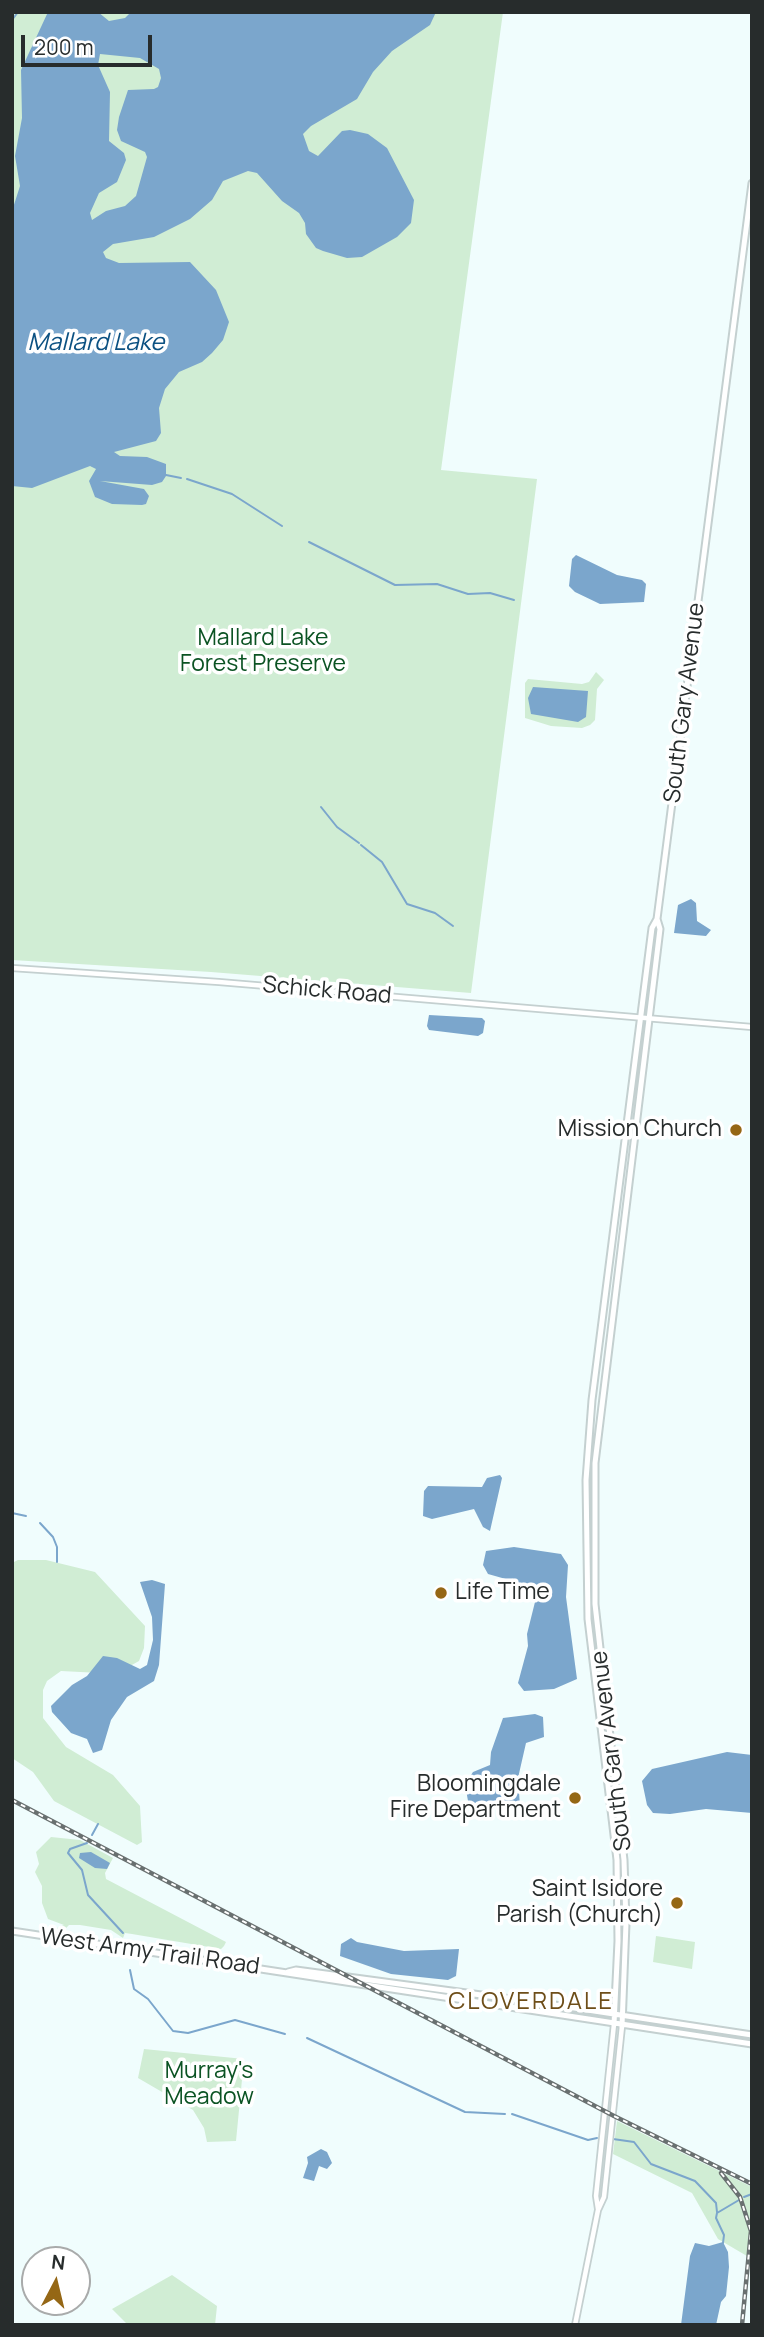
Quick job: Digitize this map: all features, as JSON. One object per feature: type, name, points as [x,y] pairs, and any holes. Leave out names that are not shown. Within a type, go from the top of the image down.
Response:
[{"type":"main road","name":"South Gary Avenue","points":[[614,2024],[618,1905],[612,1802],[588,1619],[586,1480],[592,1399],[752,183]]},
{"type":"main road","name":"South Gary Avenue","points":[[622,2026],[626,1895],[620,1801],[598,1633],[594,1496],[601,1400],[660,929],[657,919]]},
{"type":"main road","points":[[612,1802],[620,1801]]},
{"type":"main road","name":"West Army Trail Road","points":[[12,1931],[752,2044]]},
{"type":"main road","name":"West Army Trail Road","points":[[288,1972],[296,1970],[752,2035]]},
{"type":"street","name":"Schick Road","points":[[12,968],[219,982],[752,1027]]},
{"type":"street","name":"South Gary Avenue","points":[[598,2210],[596,2196],[614,2024]]},
{"type":"street","name":"South Gary Avenue","points":[[598,2210],[604,2197],[608,2171],[622,2026]]},
{"type":"street","points":[[575,2325],[598,2210]]},
{"type":"green space","name":"Mallard Lake Forest Preserve","points":[[12,12],[503,12],[441,470],[537,479],[471,993],[211,972],[12,960]]},
{"type":"green space","points":[[596,672],[604,680],[597,689],[595,720],[590,725],[582,728],[551,726],[525,718],[525,683],[528,679],[582,684],[589,682]]},
{"type":"green space","points":[[18,1560],[46,1560],[95,1572],[145,1626],[144,1648],[139,1661],[130,1666],[100,1673],[61,1671],[47,1681],[43,1690],[43,1718],[66,1747],[113,1775],[140,1806],[142,1842],[137,1845],[54,1801],[33,1772],[12,1758],[12,1563]]},
{"type":"green space","points":[[51,1837],[80,1840],[113,1858],[105,1873],[106,1879],[226,1942],[224,1946],[221,1949],[125,1933],[123,1938],[111,1930],[80,1925],[69,1925],[64,1930],[59,1930],[57,1928],[64,1925],[48,1919],[42,1903],[42,1886],[35,1872],[39,1864],[36,1852]]},
{"type":"green space","points":[[656,1936],[695,1942],[692,1969],[653,1962]]},
{"type":"green space","name":"Murray's Meadow","points":[[144,2049],[244,2059],[236,2141],[207,2142],[204,2128],[193,2110],[138,2078]]},
{"type":"green space","points":[[617,2121],[752,2187],[752,2259],[718,2239],[692,2193],[613,2154]]},
{"type":"green space","points":[[172,2275],[217,2306],[215,2325],[128,2325],[112,2309]]},
{"type":"water","name":"Mallard Lake","points":[[48,12],[98,12],[109,21],[125,18],[131,12],[436,12],[430,25],[392,51],[373,72],[357,99],[311,126],[303,134],[309,151],[318,156],[342,131],[350,130],[368,134],[387,148],[414,200],[411,223],[397,237],[362,257],[347,258],[316,248],[306,234],[305,223],[299,213],[282,201],[257,173],[248,171],[223,181],[212,200],[190,219],[154,237],[113,244],[103,252],[106,258],[119,263],[190,262],[216,290],[229,322],[223,340],[212,353],[202,362],[179,372],[165,389],[159,408],[161,433],[156,441],[114,452],[120,456],[147,457],[166,464],[166,476],[162,482],[152,485],[100,481],[144,489],[149,496],[146,504],[112,504],[95,497],[89,481],[96,469],[90,466],[32,488],[12,486],[12,211],[20,186],[15,156],[22,118],[21,70]],"holes":[[[100,54],[140,58],[159,69],[161,78],[158,87],[154,89],[128,90],[119,117],[117,130],[121,141],[145,152],[147,157],[136,196],[125,206],[106,211],[92,220],[90,213],[99,193],[117,182],[126,160],[124,153],[109,141],[110,92],[98,65]]]},
{"type":"water","points":[[576,555],[617,575],[642,580],[646,584],[644,602],[600,604],[575,592],[569,586],[572,559]]},
{"type":"water","points":[[533,687],[588,691],[586,717],[578,722],[531,714],[528,698]]},
{"type":"water","points":[[691,899],[696,903],[697,921],[711,930],[706,936],[674,933],[678,905]]},
{"type":"water","points":[[429,1015],[482,1018],[485,1021],[483,1033],[478,1036],[429,1030]]},
{"type":"water","points":[[500,1475],[502,1478],[490,1531],[483,1527],[474,1509],[432,1519],[423,1516],[424,1491],[428,1486],[482,1487],[487,1478]]},
{"type":"water","points":[[514,1547],[561,1554],[568,1565],[566,1597],[577,1679],[554,1689],[524,1691],[518,1683],[528,1646],[527,1634],[535,1602],[527,1585],[488,1574],[483,1565],[486,1551]]},
{"type":"water","points":[[152,1580],[165,1584],[159,1665],[154,1681],[127,1697],[111,1720],[102,1750],[93,1753],[87,1739],[71,1733],[52,1712],[51,1706],[72,1685],[87,1676],[103,1656],[117,1658],[140,1669],[147,1665],[153,1640],[152,1617],[140,1582]]},
{"type":"water","points":[[535,1714],[543,1717],[544,1737],[526,1743],[518,1778],[520,1806],[474,1805],[468,1801],[465,1784],[473,1772],[490,1765],[491,1752],[503,1718]]},
{"type":"water","points":[[727,1752],[752,1755],[752,1813],[706,1809],[670,1814],[653,1813],[647,1805],[642,1781],[652,1769]]},
{"type":"water","points":[[91,1852],[110,1863],[107,1869],[95,1868],[79,1858],[80,1853]]},
{"type":"water","points":[[351,1938],[357,1942],[404,1951],[459,1949],[456,1976],[448,1980],[391,1974],[340,1956],[341,1944]]},
{"type":"water","points":[[321,2149],[327,2152],[332,2163],[327,2169],[319,2166],[314,2181],[303,2178],[308,2163],[307,2157]]},
{"type":"water","points":[[723,2242],[728,2252],[729,2267],[726,2296],[721,2302],[716,2325],[681,2325],[690,2256],[695,2243],[709,2246]]},
{"type":"waterway","points":[[12,20],[18,12]]},
{"type":"waterway","points":[[166,475],[181,478]]},
{"type":"waterway","points":[[187,479],[232,494],[282,526]]},
{"type":"waterway","points":[[309,542],[395,585],[437,584],[468,594],[490,593],[514,600]]},
{"type":"waterway","points":[[321,807],[337,827],[359,843]]},
{"type":"waterway","points":[[361,845],[382,862],[407,904],[435,913],[453,926]]},
{"type":"waterway","points":[[12,1513],[26,1516]]},
{"type":"waterway","points":[[40,1523],[53,1537],[57,1547],[57,1562]]},
{"type":"waterway","points":[[92,1835],[98,1824]]},
{"type":"waterway","points":[[87,1843],[70,1849],[68,1853],[82,1870],[88,1895],[123,1933]]},
{"type":"waterway","points":[[130,1970],[134,1989],[148,1999],[173,2031],[188,2033],[235,2020],[285,2034]]},
{"type":"waterway","points":[[307,2038],[465,2112],[505,2114]]},
{"type":"waterway","points":[[512,2114],[588,2140],[597,2138]]},
{"type":"waterway","points":[[613,2139],[634,2142],[651,2164],[695,2181],[716,2203],[717,2212]]},
{"type":"waterway","points":[[744,2197],[752,2194]]},
{"type":"waterway","points":[[723,2243],[724,2235],[716,2218],[717,2213],[739,2200]]},
{"type":"railway","points":[[12,1800],[614,2116],[752,2184]]},
{"type":"railway","points":[[721,2173],[740,2197],[751,2231],[742,2325]]},
{"type":"place","name":"Mission Church","points":[[736,1130]]},
{"type":"place","name":"Life Time","points":[[441,1593]]},
{"type":"place","name":"Bloomingdale Fire Department","points":[[575,1798]]},
{"type":"place","name":"Saint Isidore Parish (Church)","points":[[677,1903]]},
{"type":"district","name":"CLOVERDALE","points":[[531,2002]]}]
